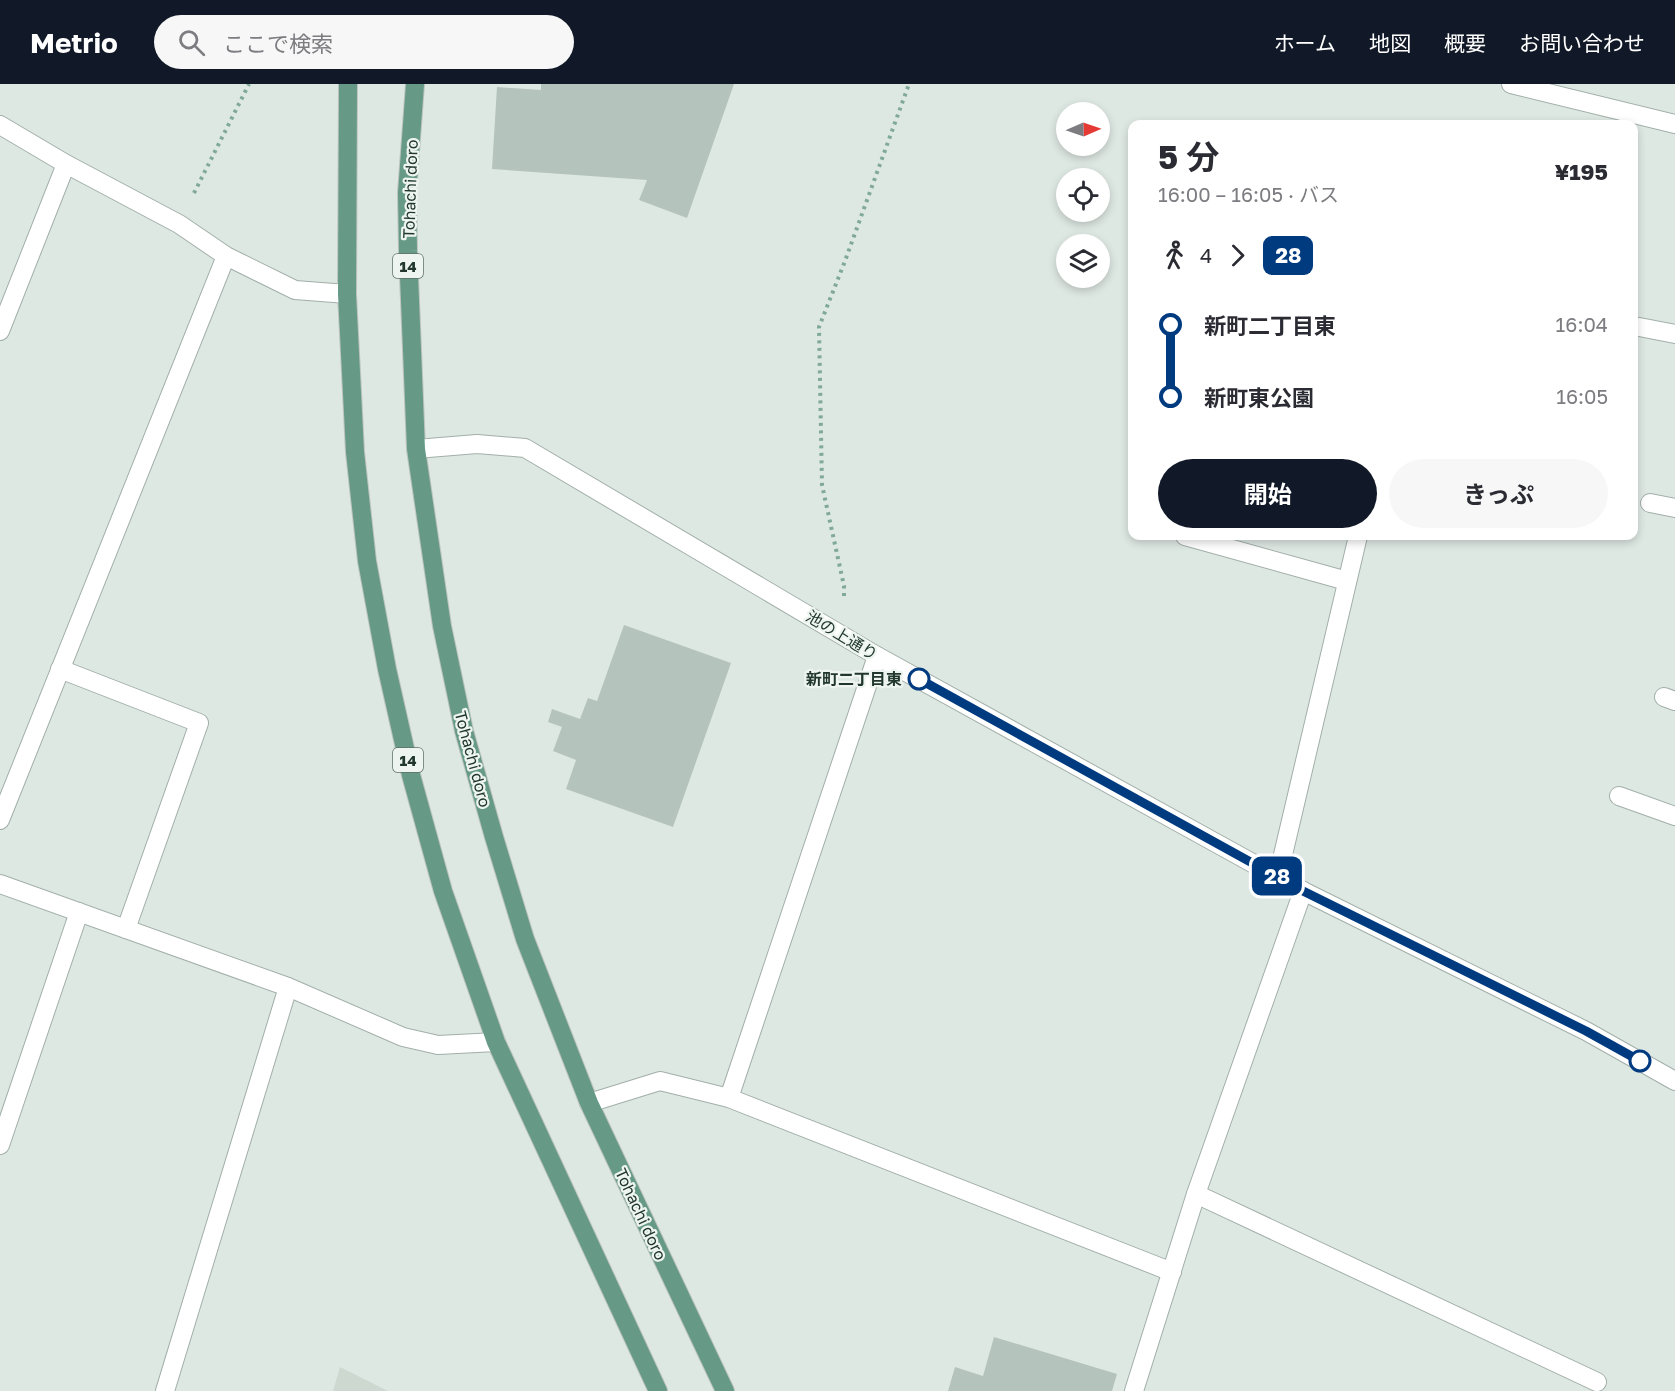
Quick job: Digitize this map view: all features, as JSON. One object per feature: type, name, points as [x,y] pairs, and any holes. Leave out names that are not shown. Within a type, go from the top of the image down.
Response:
[{"type":"main road","name":"14","points":[[348,84],[346,294],[355,452],[367,561],[387,669],[411,775],[443,891],[496,1042],[658,1391]]},
{"type":"main road","name":"Tohachi doro","points":[[415,84],[407,205],[416,449],[442,626],[465,731],[525,939],[589,1103],[725,1391]]},
{"type":"street","points":[[1510,84],[1675,124]]},
{"type":"street","points":[[0,125],[66,164],[179,224],[226,256],[295,290],[346,294]]},
{"type":"street","points":[[0,331],[66,164]]},
{"type":"street","points":[[0,820],[226,256]]},
{"type":"street","points":[[1638,327],[1675,334]]},
{"type":"street","name":"池の上通り","points":[[416,449],[477,444],[525,448],[878,656],[1303,891],[1586,1031],[1675,1081]]},
{"type":"street","points":[[1650,503],[1675,508]]},
{"type":"street","points":[[1199,540],[1347,581]]},
{"type":"street","points":[[1278,876],[1357,540]]},
{"type":"street","points":[[729,1098],[878,656]]},
{"type":"street","points":[[60,669],[200,723],[126,929]]},
{"type":"street","points":[[1619,796],[1675,816]]},
{"type":"street","points":[[0,884],[288,987],[403,1036],[438,1044],[496,1042]]},
{"type":"street","points":[[1134,1391],[1196,1194],[1303,891]]},
{"type":"street","points":[[0,1145],[79,912]]},
{"type":"street","points":[[165,1391],[288,987]]},
{"type":"street","points":[[589,1103],[660,1081],[729,1098],[1172,1272]]},
{"type":"street","points":[[1196,1194],[1597,1382]]},
{"type":"path","points":[[179,224],[249,84]]},
{"type":"path","points":[[846,637],[844,586],[822,485],[819,327],[909,84]]},
{"type":"shaded area","points":[[340,1367],[388,1391],[333,1391]]},
{"type":"building","points":[[541,84],[734,84],[687,218],[639,200],[647,180],[492,169],[497,87],[541,90]]},
{"type":"building","points":[[624,625],[731,663],[673,827],[566,789],[576,760],[553,751],[562,727],[548,722],[552,709],[580,719],[588,698],[597,701]]},
{"type":"building","points":[[994,1337],[1117,1374],[1112,1391],[948,1391],[955,1367],[983,1376]]},
{"type":"bus line","name":"28","points":[[919,679],[1303,891],[1586,1031],[1640,1061]]},
{"type":"place","name":"新町二丁目東","points":[[919,679]]}]
